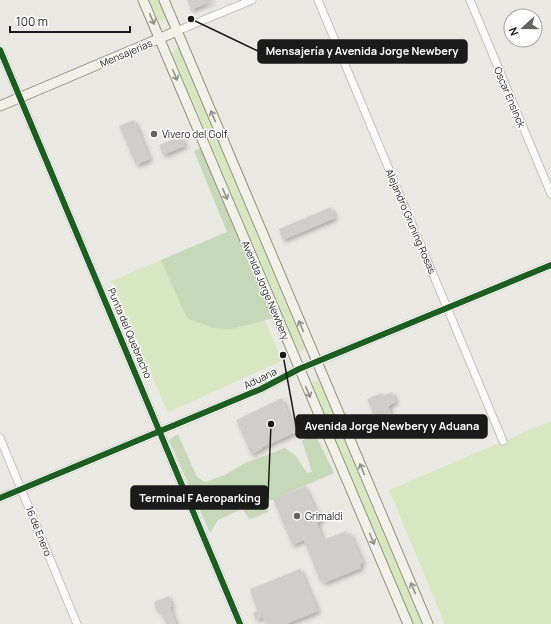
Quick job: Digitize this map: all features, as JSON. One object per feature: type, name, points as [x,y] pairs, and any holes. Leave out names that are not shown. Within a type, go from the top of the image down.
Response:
[{"type":"main road","name":"Avenida Jorge Newbery","points":[[143,0],[408,624]]},
{"type":"main road","name":"Avenida Jorge Newbery","points":[[164,0],[428,624]]},
{"type":"main road","name":"Mensajerías","points":[[0,106],[177,31]]},
{"type":"street","name":"Mensajerías","points":[[177,31],[252,0]]},
{"type":"street","name":"Alejandro Gruning Rosas","points":[[318,0],[503,442]]},
{"type":"street","name":"Oscar Ensinck","points":[[470,0],[551,194]]},
{"type":"street","name":"Punta del Quebracho","points":[[0,50],[240,624]]},
{"type":"street","name":"Aduana","points":[[0,498],[261,389],[299,369],[448,309],[551,265]]},
{"type":"street","name":"16 de Enero","points":[[0,438],[77,624]]},
{"type":"green space","points":[[149,0],[159,0],[165,19],[161,21],[158,20]]},
{"type":"green space","points":[[178,48],[305,348],[301,352],[295,344],[172,53]]},
{"type":"green space","points":[[202,147],[274,318],[231,329],[213,328],[187,318],[161,260],[227,232],[194,151]]},
{"type":"green space","points":[[227,232],[282,361],[171,411],[167,411],[112,281]]},
{"type":"green space","points":[[318,380],[422,624],[413,624],[312,384]]},
{"type":"green space","points":[[551,421],[551,624],[445,624],[389,490]]},
{"type":"green space","points":[[314,432],[334,473],[269,501],[268,512],[250,519],[242,509],[218,520],[210,533],[169,440],[178,434],[197,477],[205,482],[225,475],[245,463],[285,448],[296,456],[307,473],[312,472],[302,441]]},
{"type":"building","points":[[187,0],[214,0],[191,10]]},
{"type":"building","points":[[134,120],[150,159],[136,165],[119,126]]},
{"type":"building","points":[[181,136],[185,146],[163,155],[159,145]]},
{"type":"building","points":[[331,207],[335,218],[283,240],[279,229]]},
{"type":"building","points":[[392,392],[396,402],[388,406],[394,421],[379,427],[367,399],[382,393],[383,396]]},
{"type":"building","points":[[282,398],[296,432],[251,454],[236,420]]},
{"type":"building","points":[[305,486],[317,513],[324,518],[317,523],[323,540],[346,531],[347,534],[350,533],[363,563],[360,564],[361,568],[324,583],[322,580],[320,581],[304,540],[292,545],[273,499]]},
{"type":"building","points":[[300,569],[318,611],[286,624],[266,624],[263,617],[256,620],[253,613],[257,611],[250,589]]},
{"type":"building","points":[[169,596],[172,606],[170,607],[176,624],[166,624],[160,610],[157,612],[154,602]]},
{"type":"cycle path","points":[[0,50],[240,624]]},
{"type":"cycle path","points":[[0,498],[261,389],[299,369],[551,265]]},
{"type":"place","name":"Mensajería y Avenida Jorge Newbery","points":[[191,19]]},
{"type":"place","name":"Vivero del Golf","points":[[154,134]]},
{"type":"place","name":"Avenida Jorge Newbery y Aduana","points":[[283,355]]},
{"type":"place","name":"Terminal F Aeroparking","points":[[271,424]]},
{"type":"place","name":"Grimaldi","points":[[297,516]]}]
